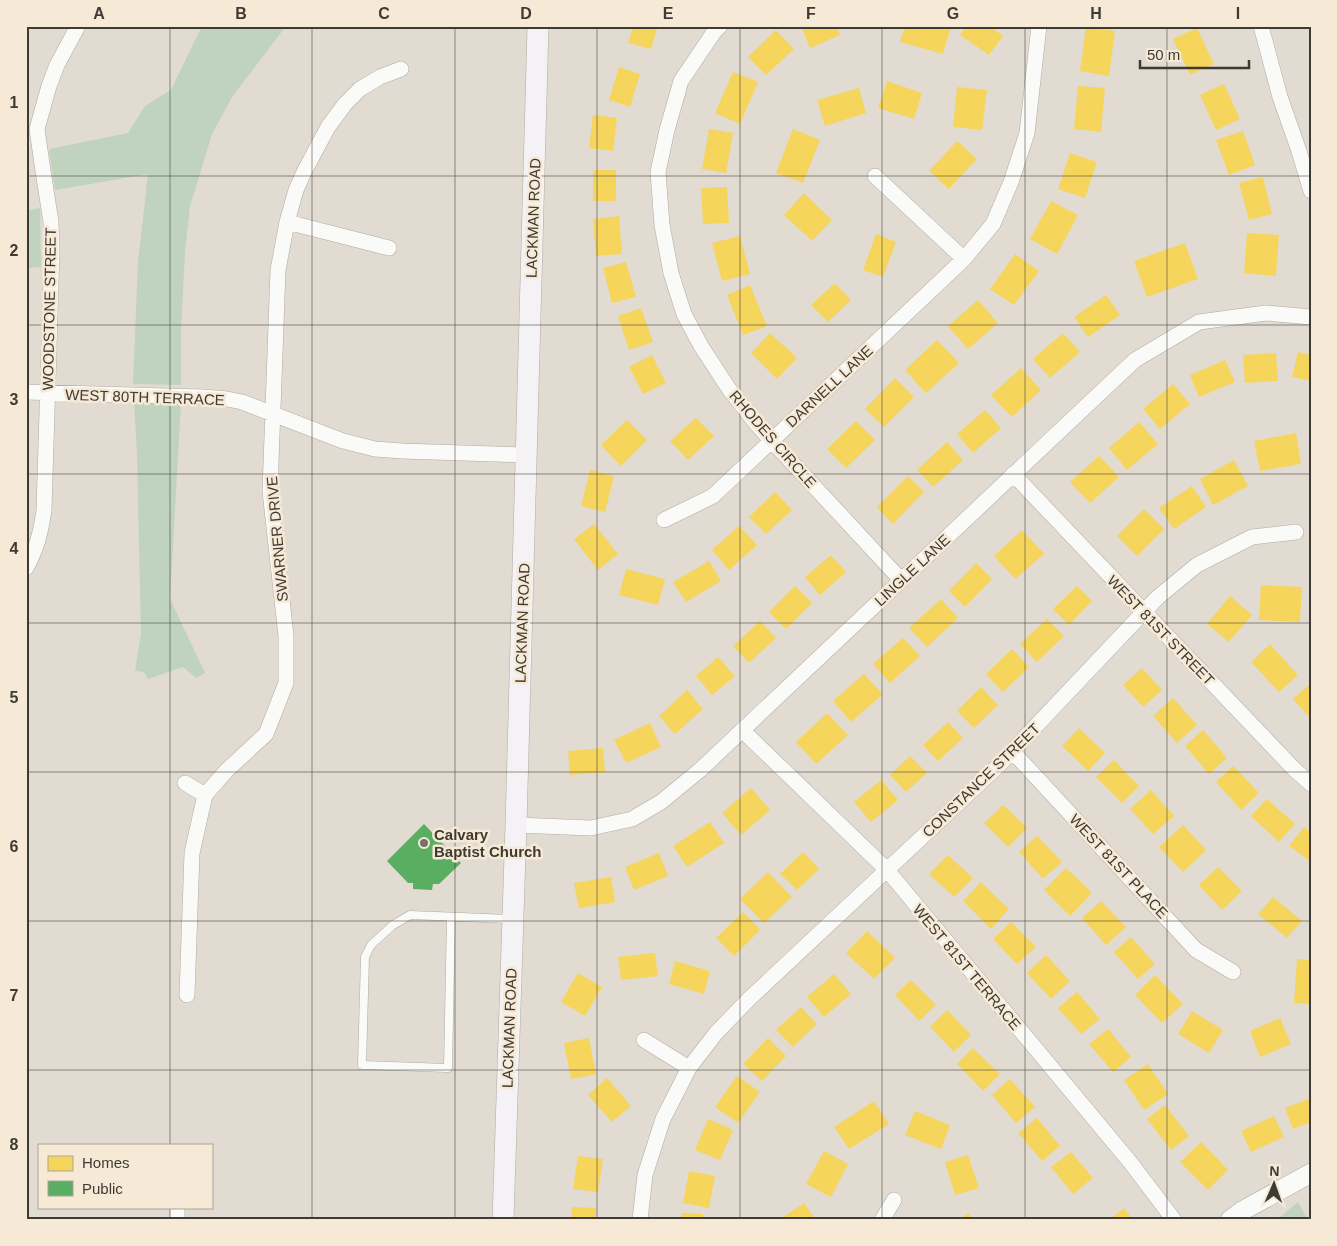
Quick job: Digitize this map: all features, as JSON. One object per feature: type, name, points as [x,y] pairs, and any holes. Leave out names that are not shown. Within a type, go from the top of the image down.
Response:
[{"type":"main road","name":"LACKMAN ROAD","points":[[503,1220],[538,26]]},
{"type":"street","name":"WOODSTONE STREET","points":[[26,568],[34,555],[41,532],[44,510],[51,222],[32,129],[57,65],[78,26]]},
{"type":"street","name":"RHODES CIRCLE","points":[[720,26],[681,81],[667,130],[658,172],[662,224],[671,272],[684,314],[700,346],[759,428],[901,580]]},
{"type":"street","name":"DARNELL LANE","points":[[664,520],[713,496],[964,259],[993,224],[1011,182],[1027,133],[1039,26]]},
{"type":"street","points":[[1260,26],[1280,97],[1311,191]]},
{"type":"street","name":"SWARNER DRIVE","points":[[187,995],[192,853],[205,795],[227,770],[266,734],[286,683],[286,636],[270,491],[278,270],[287,222],[296,190],[304,172],[328,127],[345,104],[360,89],[380,77],[401,69]]},
{"type":"street","points":[[875,176],[964,259]]},
{"type":"street","points":[[287,222],[389,248]]},
{"type":"street","name":"LINGLE LANE","points":[[516,825],[591,828],[632,819],[661,802],[700,770],[1135,360],[1199,322],[1266,313],[1311,317]]},
{"type":"street","name":"WEST 80TH TERRACE","points":[[26,392],[219,398],[242,402],[343,441],[375,449],[526,456]]},
{"type":"street","name":"WEST 81ST STREET","points":[[1013,474],[1295,770],[1311,784]]},
{"type":"street","name":"CONSTANCE STREET","points":[[640,1220],[645,1175],[663,1119],[689,1068],[716,1033],[749,999],[1012,751],[1158,597],[1197,565],[1252,537],[1296,532]]},
{"type":"street","name":"WEST 81ST TERRACE","points":[[742,730],[887,870],[1130,1162],[1174,1220]]},
{"type":"street","name":"WEST 81ST PLACE","points":[[1012,751],[1196,950],[1233,972]]},
{"type":"street","points":[[185,783],[205,795]]},
{"type":"street","points":[[644,1040],[689,1068]]},
{"type":"street","points":[[1230,1220],[1242,1211],[1309,1178]]},
{"type":"street","points":[[882,1220],[894,1200]]},
{"type":"lane","points":[[451,917],[448,1068],[362,1065],[365,957],[371,945],[392,925],[410,915],[513,919]]},
{"type":"green space","points":[[202,26],[286,26],[232,97],[212,134],[190,206],[185,251],[181,330],[181,385],[133,384],[138,263],[148,174],[55,190],[49,149],[128,133],[145,106],[171,90]]},
{"type":"green space","points":[[40,208],[41,267],[26,268],[26,211]]},
{"type":"green space","points":[[134,401],[181,403],[170,599],[205,673],[196,678],[183,667],[148,679],[144,672],[135,671],[141,634]]},
{"type":"green space","points":[[1298,1202],[1308,1220],[1277,1220]]},
{"type":"building: Homes","points":[[633,26],[658,26],[651,49],[628,43]]},
{"type":"building: Homes","points":[[801,26],[837,26],[840,35],[810,48]]},
{"type":"building: Homes","points":[[905,26],[951,26],[943,54],[900,42]]},
{"type":"building: Homes","points":[[966,26],[990,26],[1003,36],[989,55],[960,35]]},
{"type":"building: Homes","points":[[1086,27],[1115,31],[1109,76],[1080,71]]},
{"type":"building: Homes","points":[[1197,28],[1214,64],[1190,75],[1173,39]]},
{"type":"building: Homes","points":[[776,30],[794,49],[766,75],[748,57]]},
{"type":"building: Homes","points":[[619,67],[640,74],[630,107],[609,100]]},
{"type":"building: Homes","points":[[733,72],[758,82],[740,124],[715,113]]},
{"type":"building: Homes","points":[[887,81],[922,93],[914,119],[878,108]]},
{"type":"building: Homes","points":[[1224,84],[1240,119],[1216,130],[1200,95]]},
{"type":"building: Homes","points":[[1078,86],[1105,88],[1101,132],[1074,129]]},
{"type":"building: Homes","points":[[957,87],[987,90],[982,130],[953,127]]},
{"type":"building: Homes","points":[[859,88],[866,113],[825,126],[817,100]]},
{"type":"building: Homes","points":[[593,115],[617,118],[613,151],[589,148]]},
{"type":"building: Homes","points":[[709,129],[733,133],[726,173],[702,169]]},
{"type":"building: Homes","points":[[793,129],[820,140],[803,183],[776,173]]},
{"type":"building: Homes","points":[[1243,131],[1255,165],[1229,175],[1216,140]]},
{"type":"building: Homes","points":[[957,141],[977,159],[949,189],[929,171]]},
{"type":"building: Homes","points":[[1070,153],[1097,162],[1085,198],[1058,189]]},
{"type":"building: Homes","points":[[593,170],[616,170],[616,201],[593,201]]},
{"type":"building: Homes","points":[[1263,177],[1272,214],[1249,220],[1239,183]]},
{"type":"building: Homes","points":[[727,187],[729,223],[703,224],[701,188]]},
{"type":"building: Homes","points":[[804,193],[832,220],[812,241],[784,215]]},
{"type":"building: Homes","points":[[1051,201],[1078,215],[1057,254],[1030,239]]},
{"type":"building: Homes","points":[[619,216],[622,254],[596,256],[593,219]]},
{"type":"building: Homes","points":[[1247,233],[1279,235],[1276,276],[1244,273]]},
{"type":"building: Homes","points":[[876,234],[896,242],[883,277],[863,270]]},
{"type":"building: Homes","points":[[740,236],[750,274],[722,281],[712,243]]},
{"type":"building: Homes","points":[[1185,243],[1198,279],[1147,297],[1134,261]]},
{"type":"building: Homes","points":[[1015,254],[1039,271],[1014,305],[990,289]]},
{"type":"building: Homes","points":[[626,262],[636,297],[612,303],[603,268]]},
{"type":"building: Homes","points":[[835,283],[851,300],[828,322],[811,305]]},
{"type":"building: Homes","points":[[750,285],[767,326],[743,335],[727,295]]},
{"type":"building: Homes","points":[[1106,295],[1120,315],[1088,337],[1074,317]]},
{"type":"building: Homes","points":[[978,300],[998,323],[968,349],[948,326]]},
{"type":"building: Homes","points":[[641,308],[653,342],[629,350],[618,316]]},
{"type":"building: Homes","points":[[770,333],[797,358],[777,379],[751,353]]},
{"type":"building: Homes","points":[[1063,333],[1080,352],[1050,378],[1033,359]]},
{"type":"building: Homes","points":[[937,340],[959,363],[926,393],[905,370]]},
{"type":"building: Homes","points":[[1298,352],[1311,355],[1311,381],[1292,377]]},
{"type":"building: Homes","points":[[1276,353],[1278,381],[1245,383],[1243,355]]},
{"type":"building: Homes","points":[[652,355],[666,383],[643,394],[629,367]]},
{"type":"building: Homes","points":[[1225,360],[1235,382],[1199,397],[1190,375]]},
{"type":"building: Homes","points":[[1021,368],[1041,390],[1012,417],[991,395]]},
{"type":"building: Homes","points":[[895,378],[914,397],[884,427],[865,409]]},
{"type":"building: Homes","points":[[1173,384],[1190,404],[1160,429],[1143,409]]},
{"type":"building: Homes","points":[[985,410],[1001,428],[973,453],[957,434]]},
{"type":"building: Homes","points":[[696,418],[714,436],[688,460],[670,441]]},
{"type":"building: Homes","points":[[627,420],[647,440],[621,466],[601,445]]},
{"type":"building: Homes","points":[[856,421],[875,440],[846,468],[827,449]]},
{"type":"building: Homes","points":[[1139,422],[1158,444],[1127,470],[1109,448]]},
{"type":"building: Homes","points":[[1296,433],[1301,464],[1260,471],[1254,441]]},
{"type":"building: Homes","points":[[947,442],[963,460],[933,487],[917,470]]},
{"type":"building: Homes","points":[[1099,456],[1119,477],[1090,503],[1070,482]]},
{"type":"building: Homes","points":[[1234,460],[1248,486],[1213,505],[1200,479]]},
{"type":"building: Homes","points":[[590,470],[614,476],[605,512],[581,506]]},
{"type":"building: Homes","points":[[908,476],[924,492],[893,524],[877,507]]},
{"type":"building: Homes","points":[[1192,486],[1206,507],[1174,529],[1159,508]]},
{"type":"building: Homes","points":[[775,492],[792,510],[766,534],[749,517]]},
{"type":"building: Homes","points":[[1144,509],[1164,529],[1137,556],[1117,536]]},
{"type":"building: Homes","points":[[594,524],[618,554],[598,570],[574,539]]},
{"type":"building: Homes","points":[[739,526],[757,545],[729,570],[712,550]]},
{"type":"building: Homes","points":[[1022,530],[1044,554],[1015,579],[994,556]]},
{"type":"building: Homes","points":[[831,555],[846,572],[820,595],[805,577]]},
{"type":"building: Homes","points":[[709,561],[721,581],[686,602],[673,582]]},
{"type":"building: Homes","points":[[976,563],[992,579],[965,607],[949,591]]},
{"type":"building: Homes","points":[[626,569],[665,579],[658,605],[619,595]]},
{"type":"building: Homes","points":[[1261,585],[1302,587],[1300,622],[1259,620]]},
{"type":"building: Homes","points":[[795,586],[812,603],[786,629],[769,612]]},
{"type":"building: Homes","points":[[1077,586],[1092,601],[1069,625],[1053,609]]},
{"type":"building: Homes","points":[[1230,596],[1252,615],[1229,642],[1207,624]]},
{"type":"building: Homes","points":[[941,599],[958,618],[927,647],[909,628]]},
{"type":"building: Homes","points":[[1047,619],[1064,636],[1037,662],[1020,644]]},
{"type":"building: Homes","points":[[760,621],[776,638],[749,663],[733,646]]},
{"type":"building: Homes","points":[[903,638],[920,656],[890,683],[873,664]]},
{"type":"building: Homes","points":[[1270,644],[1298,675],[1279,692],[1251,662]]},
{"type":"building: Homes","points":[[1012,649],[1029,667],[1003,692],[986,674]]},
{"type":"building: Homes","points":[[718,657],[735,676],[712,695],[696,676]]},
{"type":"building: Homes","points":[[1142,668],[1162,690],[1143,707],[1123,685]]},
{"type":"building: Homes","points":[[864,674],[883,694],[851,722],[833,701]]},
{"type":"building: Homes","points":[[1311,683],[1311,719],[1293,699]]},
{"type":"building: Homes","points":[[981,687],[998,705],[974,728],[957,711]]},
{"type":"building: Homes","points":[[687,690],[703,709],[675,734],[659,716]]},
{"type":"building: Homes","points":[[1173,698],[1197,725],[1177,743],[1153,716]]},
{"type":"building: Homes","points":[[827,713],[848,735],[816,764],[796,742]]},
{"type":"building: Homes","points":[[948,722],[963,738],[938,761],[923,745]]},
{"type":"building: Homes","points":[[650,723],[661,747],[626,763],[614,740]]},
{"type":"building: Homes","points":[[1079,728],[1105,753],[1088,771],[1062,746]]},
{"type":"building: Homes","points":[[1203,730],[1227,758],[1209,774],[1185,746]]},
{"type":"building: Homes","points":[[603,748],[605,772],[570,775],[568,751]]},
{"type":"building: Homes","points":[[910,756],[927,773],[906,792],[890,775]]},
{"type":"building: Homes","points":[[1114,760],[1139,786],[1122,803],[1096,777]]},
{"type":"building: Homes","points":[[1233,766],[1259,793],[1241,810],[1216,782]]},
{"type":"building: Homes","points":[[881,780],[898,800],[871,822],[854,802]]},
{"type":"building: Homes","points":[[751,788],[770,810],[741,835],[722,813]]},
{"type":"building: Homes","points":[[1151,790],[1174,816],[1153,834],[1130,809]]},
{"type":"building: Homes","points":[[1267,799],[1295,824],[1279,842],[1251,816]]},
{"type":"building: Homes","points":[[1003,805],[1027,828],[1008,847],[984,823]]},
{"type":"building: Homes","points":[[710,822],[724,843],[687,867],[673,846]]},
{"type":"building: Homes","points":[[1183,825],[1206,850],[1183,872],[1159,847]]},
{"type":"building: Homes","points":[[1304,827],[1311,832],[1311,862],[1289,846]]},
{"type":"building: Homes","points":[[1037,836],[1062,862],[1043,879],[1019,852]]},
{"type":"building: Homes","points":[[803,852],[819,869],[797,890],[780,874]]},
{"type":"building: Homes","points":[[659,853],[668,876],[634,890],[625,867]]},
{"type":"building: Homes","points":[[948,855],[973,878],[954,897],[929,874]]},
{"type":"building: Homes","points":[[1218,867],[1242,891],[1222,910],[1199,885]]},
{"type":"building: Homes","points":[[1066,868],[1092,893],[1070,916],[1044,890]]},
{"type":"building: Homes","points":[[768,872],[792,897],[764,923],[740,899]]},
{"type":"building: Homes","points":[[611,877],[615,902],[579,908],[574,883]]},
{"type":"building: Homes","points":[[981,882],[1009,909],[991,929],[963,901]]},
{"type":"building: Homes","points":[[1273,897],[1302,921],[1287,938],[1258,914]]},
{"type":"building: Homes","points":[[1101,901],[1126,927],[1106,945],[1082,918]]},
{"type":"building: Homes","points":[[743,912],[760,930],[734,956],[716,938]]},
{"type":"building: Homes","points":[[1011,922],[1036,947],[1017,964],[993,939]]},
{"type":"building: Homes","points":[[867,931],[895,958],[874,979],[846,953]]},
{"type":"building: Homes","points":[[1131,937],[1155,964],[1138,979],[1114,952]]},
{"type":"building: Homes","points":[[655,953],[658,976],[621,980],[618,957]]},
{"type":"building: Homes","points":[[1046,955],[1070,981],[1051,999],[1027,973]]},
{"type":"building: Homes","points":[[1297,959],[1311,960],[1311,1004],[1294,1003]]},
{"type":"building: Homes","points":[[675,961],[710,971],[704,994],[669,984]]},
{"type":"building: Homes","points":[[578,973],[602,987],[585,1016],[561,1002]]},
{"type":"building: Homes","points":[[834,974],[851,994],[824,1017],[807,997]]},
{"type":"building: Homes","points":[[1155,975],[1183,1004],[1162,1023],[1135,995]]},
{"type":"building: Homes","points":[[911,980],[936,1005],[919,1021],[895,995]]},
{"type":"building: Homes","points":[[1077,992],[1100,1019],[1081,1034],[1058,1008]]},
{"type":"building: Homes","points":[[801,1007],[817,1024],[793,1047],[776,1030]]},
{"type":"building: Homes","points":[[947,1010],[971,1035],[954,1052],[930,1027]]},
{"type":"building: Homes","points":[[1192,1011],[1223,1030],[1209,1053],[1178,1034]]},
{"type":"building: Homes","points":[[1280,1018],[1291,1044],[1260,1057],[1250,1031]]},
{"type":"building: Homes","points":[[1108,1029],[1131,1057],[1113,1072],[1089,1044]]},
{"type":"building: Homes","points":[[589,1038],[596,1074],[571,1079],[564,1043]]},
{"type":"building: Homes","points":[[768,1038],[786,1056],[762,1081],[743,1064]]},
{"type":"building: Homes","points":[[973,1048],[1000,1074],[983,1091],[957,1064]]},
{"type":"building: Homes","points":[[1148,1064],[1168,1094],[1144,1110],[1124,1080]]},
{"type":"building: Homes","points":[[737,1076],[760,1092],[738,1123],[715,1107]]},
{"type":"building: Homes","points":[[607,1078],[631,1106],[612,1122],[588,1095]]},
{"type":"building: Homes","points":[[1010,1079],[1035,1107],[1016,1123],[992,1095]]},
{"type":"building: Homes","points":[[1311,1098],[1311,1122],[1293,1129],[1285,1108]]},
{"type":"building: Homes","points":[[874,1101],[889,1124],[849,1149],[834,1127]]},
{"type":"building: Homes","points":[[1165,1105],[1189,1136],[1171,1150],[1147,1119]]},
{"type":"building: Homes","points":[[915,1111],[950,1125],[941,1149],[905,1135]]},
{"type":"building: Homes","points":[[1274,1116],[1284,1137],[1251,1152],[1241,1131]]},
{"type":"building: Homes","points":[[1037,1118],[1060,1146],[1042,1161],[1018,1133]]},
{"type":"building: Homes","points":[[708,1119],[733,1130],[720,1160],[695,1150]]},
{"type":"building: Homes","points":[[1201,1142],[1228,1170],[1208,1190],[1180,1162]]},
{"type":"building: Homes","points":[[824,1151],[848,1164],[831,1197],[806,1184]]},
{"type":"building: Homes","points":[[1071,1152],[1093,1178],[1073,1194],[1051,1167]]},
{"type":"building: Homes","points":[[968,1155],[979,1188],[955,1195],[945,1162]]},
{"type":"building: Homes","points":[[578,1156],[603,1159],[598,1192],[573,1189]]},
{"type":"building: Homes","points":[[689,1171],[715,1176],[709,1208],[683,1203]]},
{"type":"building: Homes","points":[[804,1203],[816,1220],[779,1220]]},
{"type":"building: Homes","points":[[572,1207],[596,1208],[596,1220],[571,1220]]},
{"type":"building: Homes","points":[[1124,1208],[1133,1220],[1109,1220]]},
{"type":"building: Homes","points":[[681,1213],[703,1214],[703,1220],[681,1220]]},
{"type":"building: Homes","points":[[968,1213],[973,1220],[958,1220]]},
{"type":"building: Public","name":"Calvary Baptist Church","points":[[424,824],[461,863],[439,884],[433,884],[432,890],[413,889],[413,883],[408,883],[387,861]]},
{"type":"place","name":"Calvary Baptist Church","points":[[424,843]]}]
